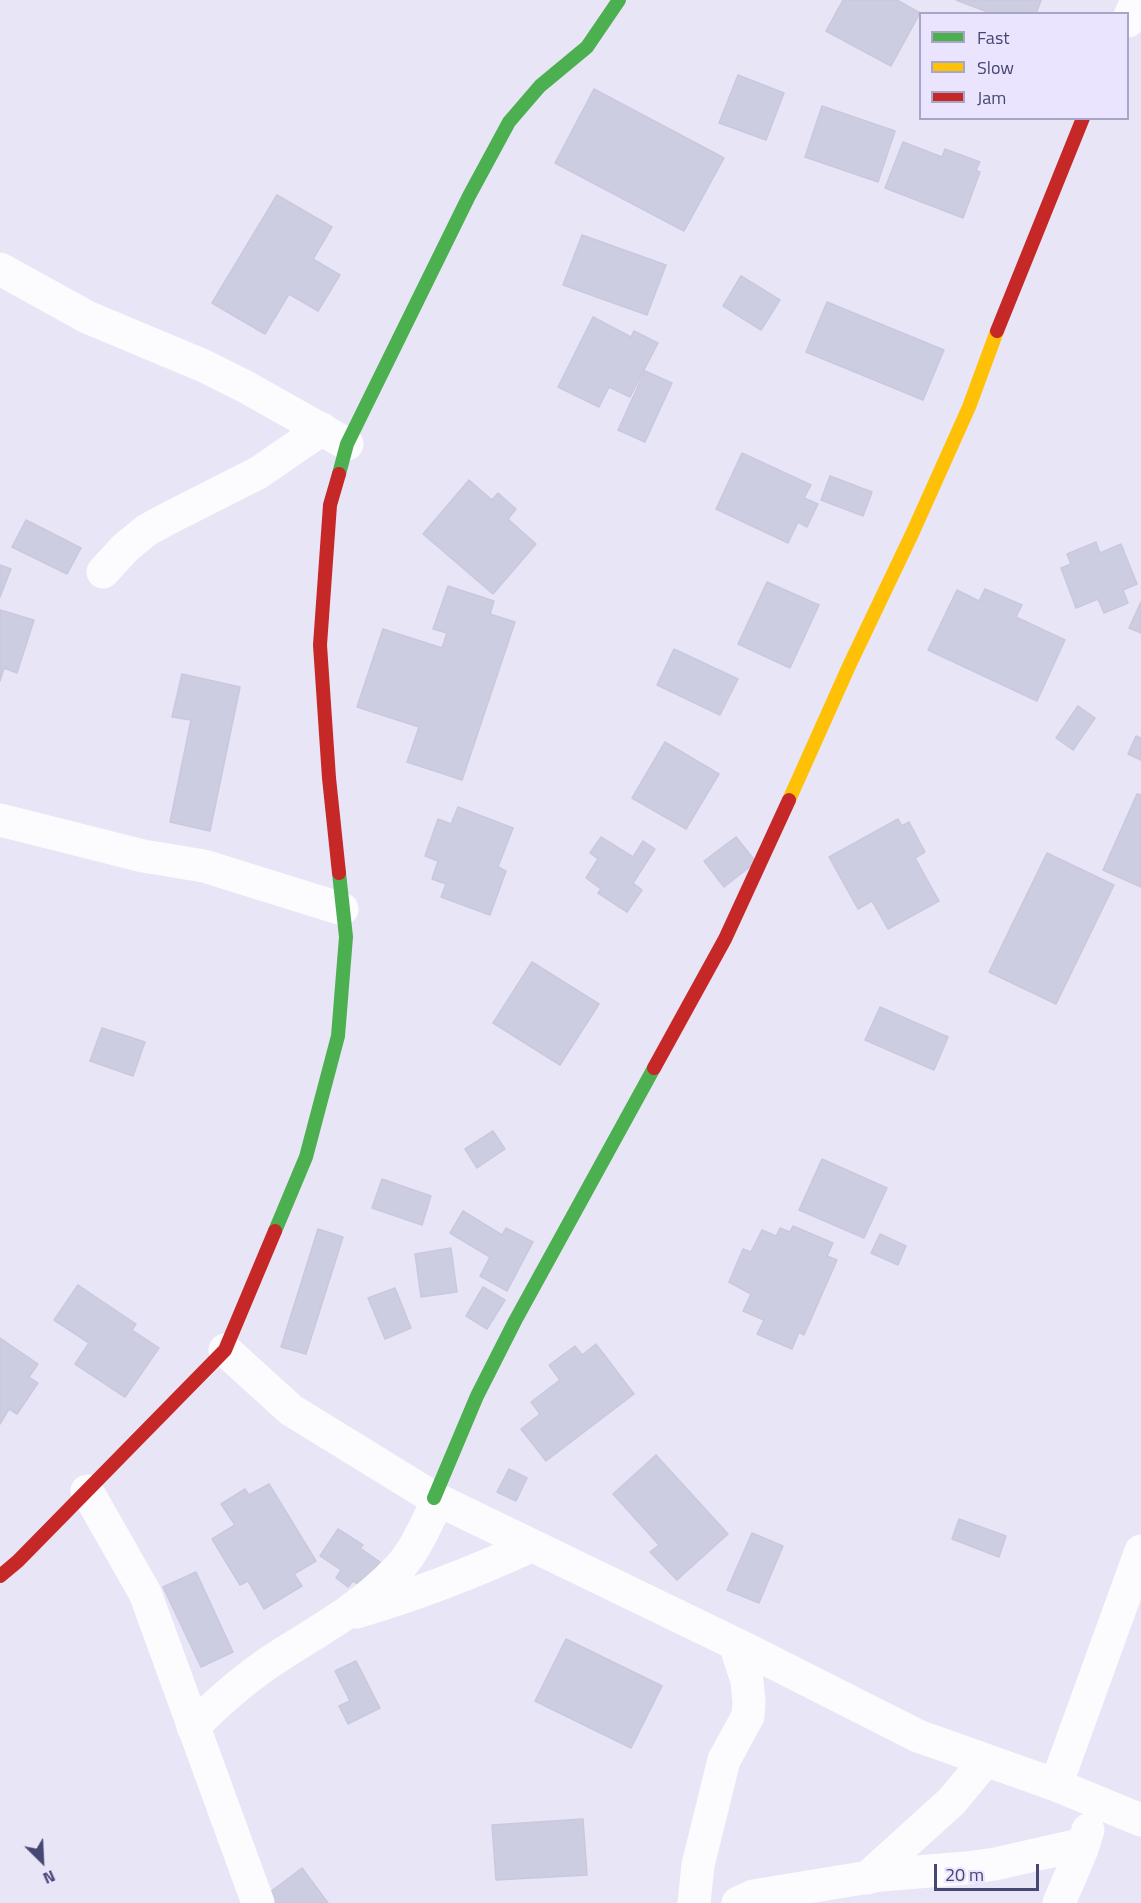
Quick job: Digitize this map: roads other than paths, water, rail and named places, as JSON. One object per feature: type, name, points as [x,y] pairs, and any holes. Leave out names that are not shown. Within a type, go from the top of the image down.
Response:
[{"type":"street","points":[[0,1576],[225,1350],[306,1156],[338,1036],[346,937],[329,778],[320,645],[334,436],[470,196],[509,122],[540,86],[587,47],[619,0]]},
{"type":"street","points":[[1129,19],[1139,1]]},
{"type":"street","points":[[194,1727],[226,1696],[279,1655],[364,1602],[398,1570],[409,1554],[436,1499],[477,1396],[515,1321],[725,939],[757,873],[849,666],[969,407],[1020,271],[1082,120]]},
{"type":"street","points":[[0,269],[87,317],[204,366],[246,387],[334,436]]},
{"type":"street","points":[[103,572],[126,547],[147,530],[334,436]]},
{"type":"street","points":[[0,820],[143,856],[204,866],[342,909]]},
{"type":"street","points":[[225,1350],[291,1410],[436,1499],[735,1644],[918,1736],[1056,1785],[1141,1820]]},
{"type":"street","points":[[87,1491],[144,1593],[258,1903]]},
{"type":"street","points":[[347,1614],[395,1601],[447,1582],[531,1546]]},
{"type":"street","points":[[1056,1785],[1141,1551]]},
{"type":"street","points":[[694,1903],[698,1864],[724,1760],[748,1716],[747,1680],[735,1644]]},
{"type":"street","points":[[867,1878],[951,1801],[986,1760]]},
{"type":"street","points":[[1059,1903],[1083,1844],[1096,1802]]},
{"type":"street","points":[[738,1903],[753,1896],[881,1875],[976,1866],[1083,1844]]}]
